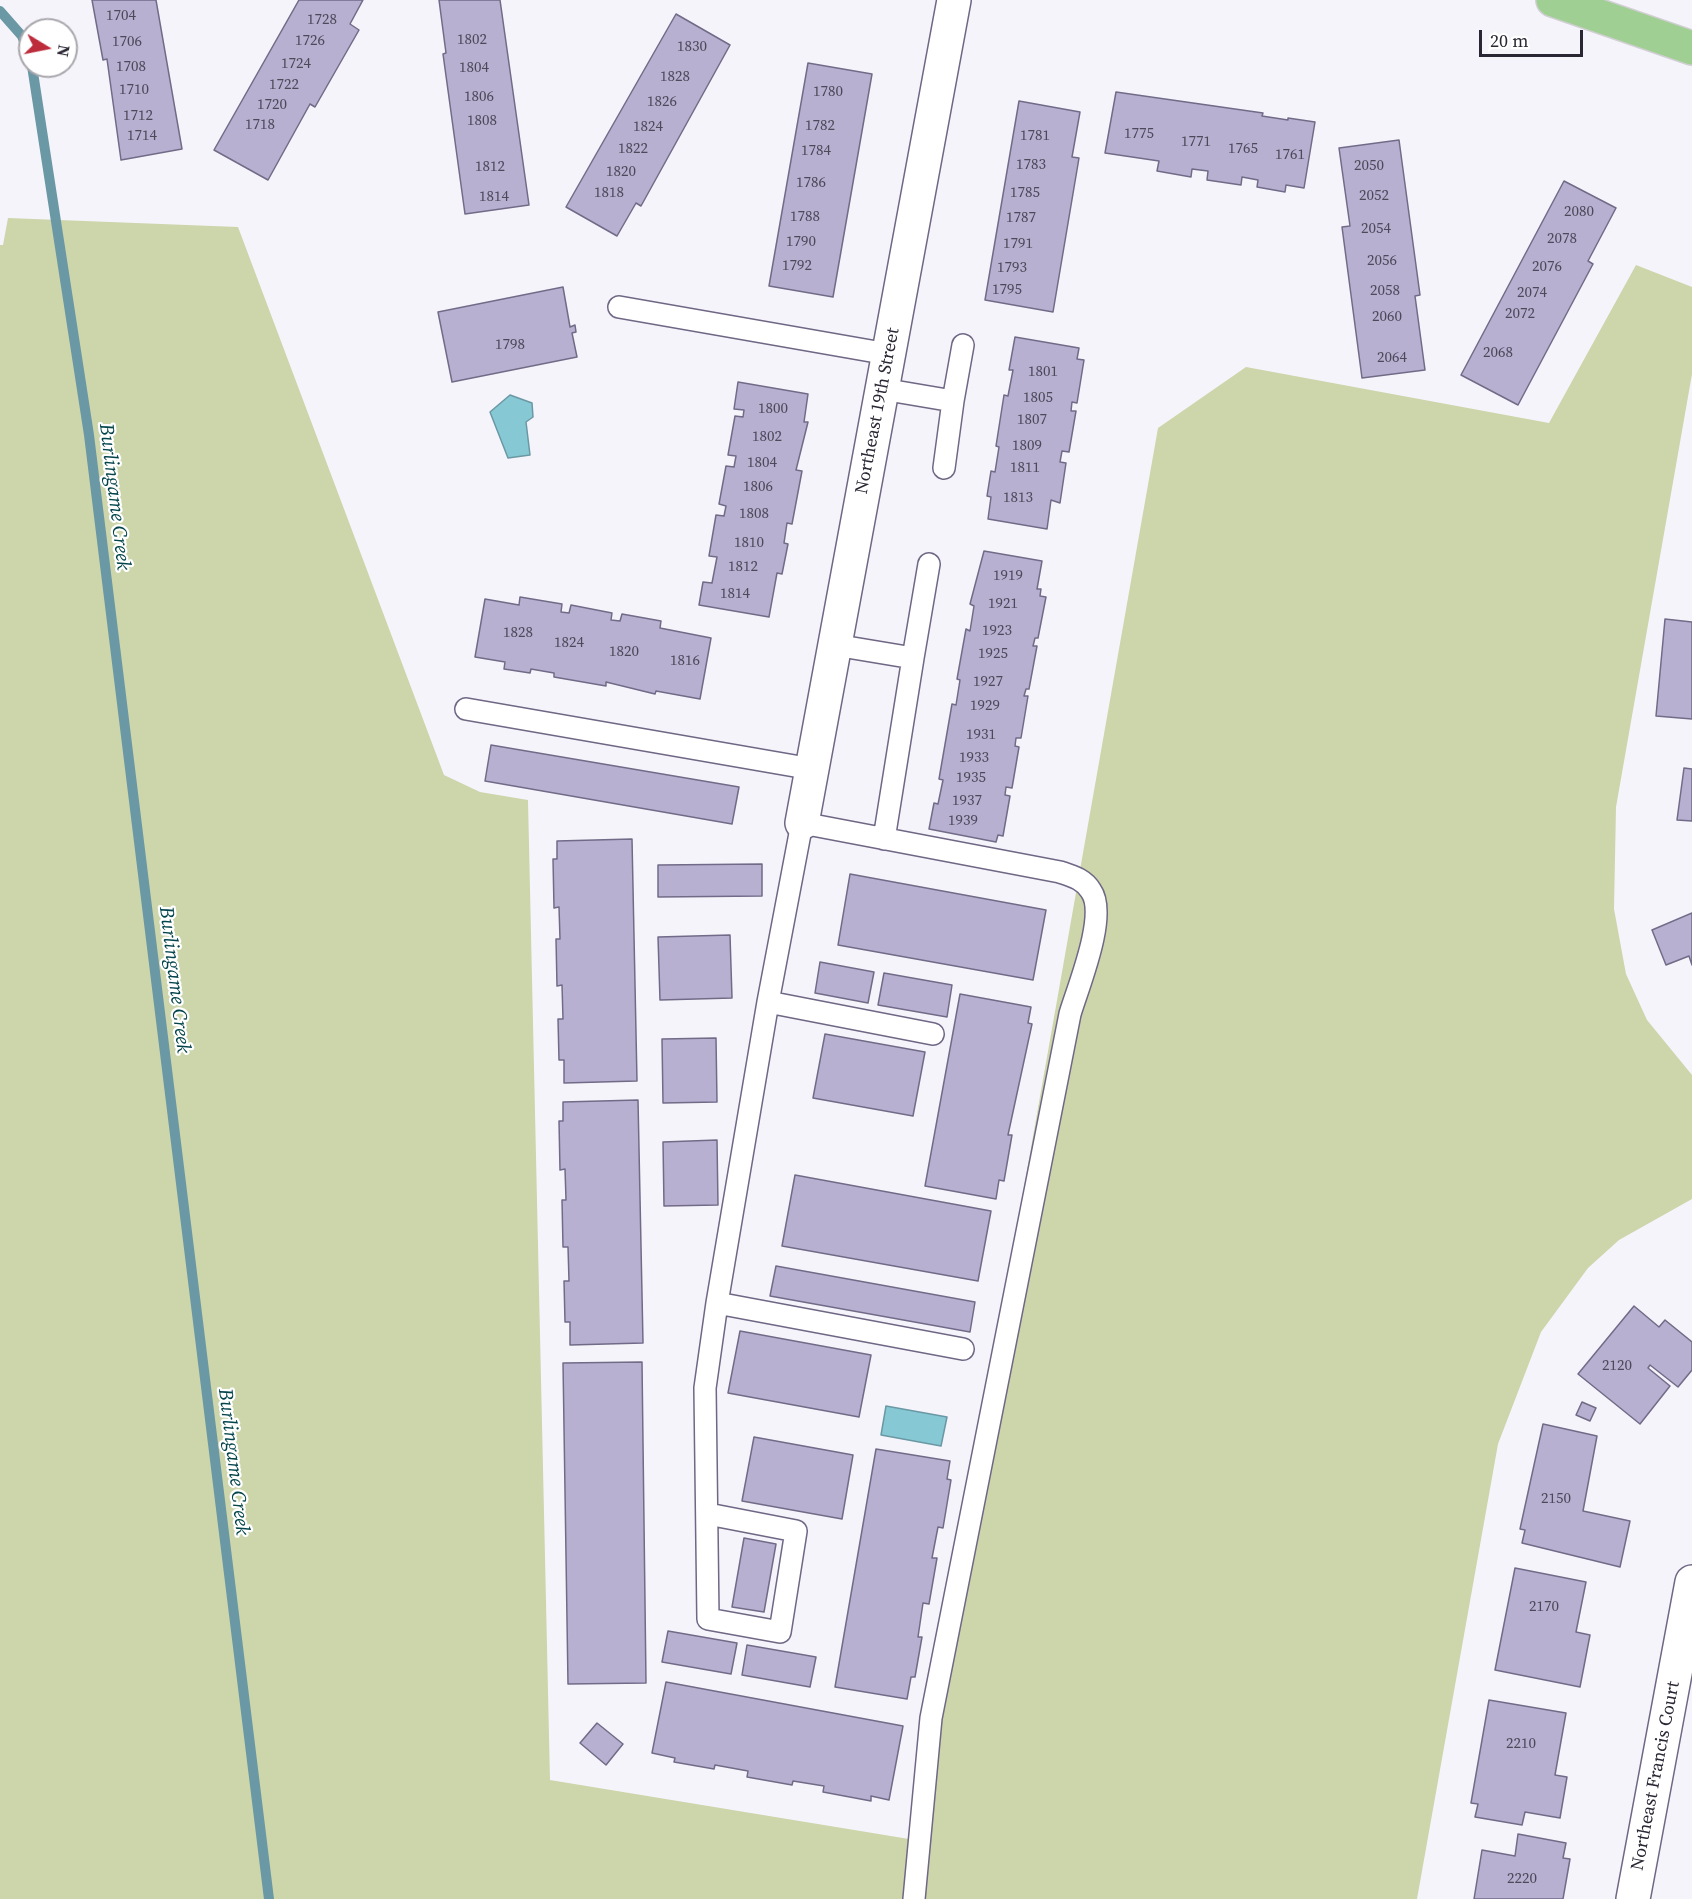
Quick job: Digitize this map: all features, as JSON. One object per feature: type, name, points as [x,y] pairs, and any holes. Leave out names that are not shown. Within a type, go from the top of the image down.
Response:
[{"type":"highway","points":[[1553,0],[1692,48]]},
{"type":"street","name":"Northeast 19th Street","points":[[802,823],[954,0]]},
{"type":"street","name":"Northeast Francis Court","points":[[1633,1899],[1692,1582]]},
{"type":"lane","points":[[619,307],[888,354]]},
{"type":"lane","points":[[944,468],[963,345]]},
{"type":"lane","points":[[882,389],[953,401]]},
{"type":"lane","points":[[884,839],[929,564]]},
{"type":"lane","points":[[835,645],[913,658]]},
{"type":"lane","points":[[466,709],[812,770]]},
{"type":"lane","points":[[708,1514],[796,1531],[780,1632],[708,1619],[705,1388],[768,1002],[802,823],[1060,872],[1080,879],[1092,892],[1096,907],[1094,935],[1070,1014],[931,1718],[914,1899]]},
{"type":"lane","points":[[768,1002],[933,1034]]},
{"type":"lane","points":[[717,1304],[963,1349]]},
{"type":"green space","points":[[8,218],[238,227],[444,775],[480,792],[528,800],[550,1780],[909,1839],[1158,428],[1246,367],[1549,423],[1636,265],[1692,287],[1692,374],[1616,807],[1614,909],[1626,974],[1647,1020],[1692,1075],[1692,1199],[1619,1240],[1588,1268],[1541,1332],[1498,1444],[1417,1899],[0,1899],[0,245],[3,245]]},
{"type":"water","points":[[510,395],[532,403],[533,417],[526,422],[530,455],[508,458],[490,412]]},
{"type":"water","points":[[886,1406],[947,1417],[941,1446],[881,1435]]},
{"type":"building","points":[[92,0],[156,0],[182,149],[121,160],[107,59],[103,60]]},
{"type":"building","points":[[299,0],[363,0],[350,24],[359,30],[315,107],[310,104],[268,180],[214,150]]},
{"type":"building","points":[[439,0],[500,0],[529,205],[465,214],[443,54],[446,53]]},
{"type":"building","points":[[676,14],[730,45],[641,206],[636,203],[617,236],[566,207]]},
{"type":"building","points":[[808,63],[872,74],[833,297],[769,286]]},
{"type":"building","points":[[1116,92],[1263,113],[1262,116],[1288,120],[1288,118],[1315,122],[1304,188],[1286,185],[1285,192],[1257,187],[1258,180],[1242,177],[1241,185],[1207,180],[1208,171],[1192,169],[1191,177],[1157,171],[1159,161],[1105,153]]},
{"type":"building","points":[[1019,101],[1080,112],[1072,157],[1079,158],[1053,312],[985,300]]},
{"type":"building","points":[[1399,140],[1420,295],[1415,296],[1425,370],[1362,378],[1342,227],[1350,226],[1339,148]]},
{"type":"building","points":[[1564,181],[1616,208],[1588,261],[1593,264],[1518,405],[1461,375]]},
{"type":"building","points":[[563,287],[570,327],[575,325],[576,332],[572,333],[577,357],[452,382],[438,312]]},
{"type":"building","points":[[1015,337],[1079,348],[1077,359],[1084,360],[1077,403],[1072,402],[1071,411],[1076,411],[1069,452],[1062,451],[1060,462],[1066,463],[1060,503],[1051,500],[1047,529],[988,519],[991,497],[987,496],[991,471],[995,472],[999,447],[996,446],[1004,395],[1008,396],[1013,370],[1009,370]]},
{"type":"building","points":[[738,382],[808,394],[804,422],[808,422],[796,470],[802,471],[792,524],[787,523],[784,543],[788,544],[782,574],[777,573],[769,617],[699,605],[703,582],[712,583],[717,557],[709,556],[716,515],[724,516],[726,506],[719,504],[726,466],[734,467],[736,456],[728,455],[735,416],[743,417],[744,410],[734,409]]},
{"type":"building","points":[[984,551],[1042,561],[1037,589],[1041,589],[1040,596],[1046,597],[1038,638],[1035,638],[1033,646],[1037,646],[1029,689],[1026,689],[1024,696],[1028,696],[1021,738],[1016,738],[1015,746],[1019,747],[1012,788],[1006,787],[1005,795],[1010,796],[1003,836],[998,835],[996,842],[929,829],[934,803],[938,804],[943,780],[939,779],[952,704],[956,705],[960,680],[957,679],[966,629],[970,631],[974,606],[970,604]]},
{"type":"building","points":[[520,597],[562,604],[561,612],[569,613],[571,605],[612,613],[611,620],[620,621],[622,614],[661,621],[660,628],[711,638],[700,699],[656,691],[655,694],[606,682],[606,686],[554,677],[554,673],[531,669],[530,673],[504,669],[505,662],[475,657],[485,599],[519,605]]},
{"type":"building","points":[[1665,619],[1692,622],[1692,719],[1656,716]]},
{"type":"building","points":[[491,745],[739,787],[732,824],[485,781]]},
{"type":"building","points":[[1684,768],[1692,769],[1692,821],[1677,820]]},
{"type":"building","points":[[632,839],[637,1081],[564,1083],[564,1060],[559,1060],[558,1019],[563,1019],[562,985],[557,986],[556,939],[560,939],[559,907],[554,908],[553,859],[557,859],[557,841]]},
{"type":"building","points":[[762,864],[762,896],[658,897],[658,865]]},
{"type":"building","points":[[850,874],[1046,910],[1033,980],[838,945]]},
{"type":"building","points":[[1692,913],[1692,965],[1689,956],[1666,965],[1652,930]]},
{"type":"building","points":[[730,935],[732,998],[660,1000],[658,937]]},
{"type":"building","points":[[820,962],[874,972],[868,1003],[815,993]]},
{"type":"building","points":[[884,973],[952,985],[947,1017],[878,1005]]},
{"type":"building","points":[[960,994],[1031,1007],[1028,1023],[1032,1024],[1008,1135],[1012,1135],[1004,1181],[999,1180],[996,1199],[925,1186]]},
{"type":"building","points":[[825,1034],[925,1052],[913,1116],[813,1098]]},
{"type":"building","points":[[716,1038],[717,1102],[663,1103],[662,1039]]},
{"type":"building","points":[[638,1100],[643,1343],[570,1345],[570,1322],[565,1322],[564,1281],[569,1281],[568,1247],[563,1247],[562,1200],[566,1200],[565,1169],[560,1170],[559,1121],[563,1121],[563,1102]]},
{"type":"building","points":[[717,1140],[718,1205],[664,1206],[663,1142]]},
{"type":"building","points":[[795,1175],[991,1211],[978,1281],[782,1246]]},
{"type":"building","points":[[776,1266],[975,1302],[970,1332],[770,1296]]},
{"type":"building","points":[[1634,1306],[1659,1327],[1665,1320],[1692,1342],[1692,1370],[1678,1387],[1650,1365],[1648,1368],[1670,1386],[1640,1424],[1578,1374]]},
{"type":"building","points":[[740,1331],[871,1355],[859,1417],[728,1393]]},
{"type":"building","points":[[642,1362],[646,1683],[568,1684],[563,1363]]},
{"type":"building","points":[[1582,1402],[1596,1408],[1590,1421],[1576,1415]]},
{"type":"building","points":[[1543,1424],[1597,1436],[1583,1511],[1630,1521],[1620,1567],[1522,1543],[1525,1530],[1520,1529]]},
{"type":"building","points":[[754,1437],[853,1455],[842,1519],[742,1501]]},
{"type":"building","points":[[876,1449],[950,1461],[947,1479],[951,1480],[943,1528],[938,1527],[932,1558],[937,1558],[929,1604],[923,1603],[918,1637],[922,1637],[915,1677],[911,1677],[907,1699],[835,1687]]},
{"type":"building","points":[[744,1538],[776,1544],[764,1612],[732,1607]]},
{"type":"building","points":[[1515,1568],[1586,1582],[1576,1632],[1590,1635],[1580,1687],[1495,1670]]},
{"type":"building","points":[[668,1631],[737,1643],[731,1674],[662,1662]]},
{"type":"building","points":[[747,1645],[816,1657],[810,1687],[742,1675]]},
{"type":"building","points":[[666,1682],[903,1726],[889,1800],[871,1796],[871,1801],[823,1792],[824,1786],[793,1781],[792,1785],[747,1777],[748,1771],[715,1765],[714,1769],[674,1762],[675,1758],[652,1753]]},
{"type":"building","points":[[1489,1700],[1566,1713],[1555,1775],[1567,1777],[1560,1818],[1525,1812],[1522,1825],[1475,1817],[1478,1804],[1471,1803]]},
{"type":"building","points":[[597,1723],[623,1744],[606,1765],[580,1743]]},
{"type":"building","points":[[1518,1834],[1566,1843],[1563,1858],[1570,1859],[1563,1899],[1474,1899],[1482,1850],[1515,1856]]},
{"type":"waterway","name":"Burlingame Creek","points":[[0,11],[18,31]]},
{"type":"waterway","name":"Burlingame Creek","points":[[34,78],[89,435],[269,1899]]}]
